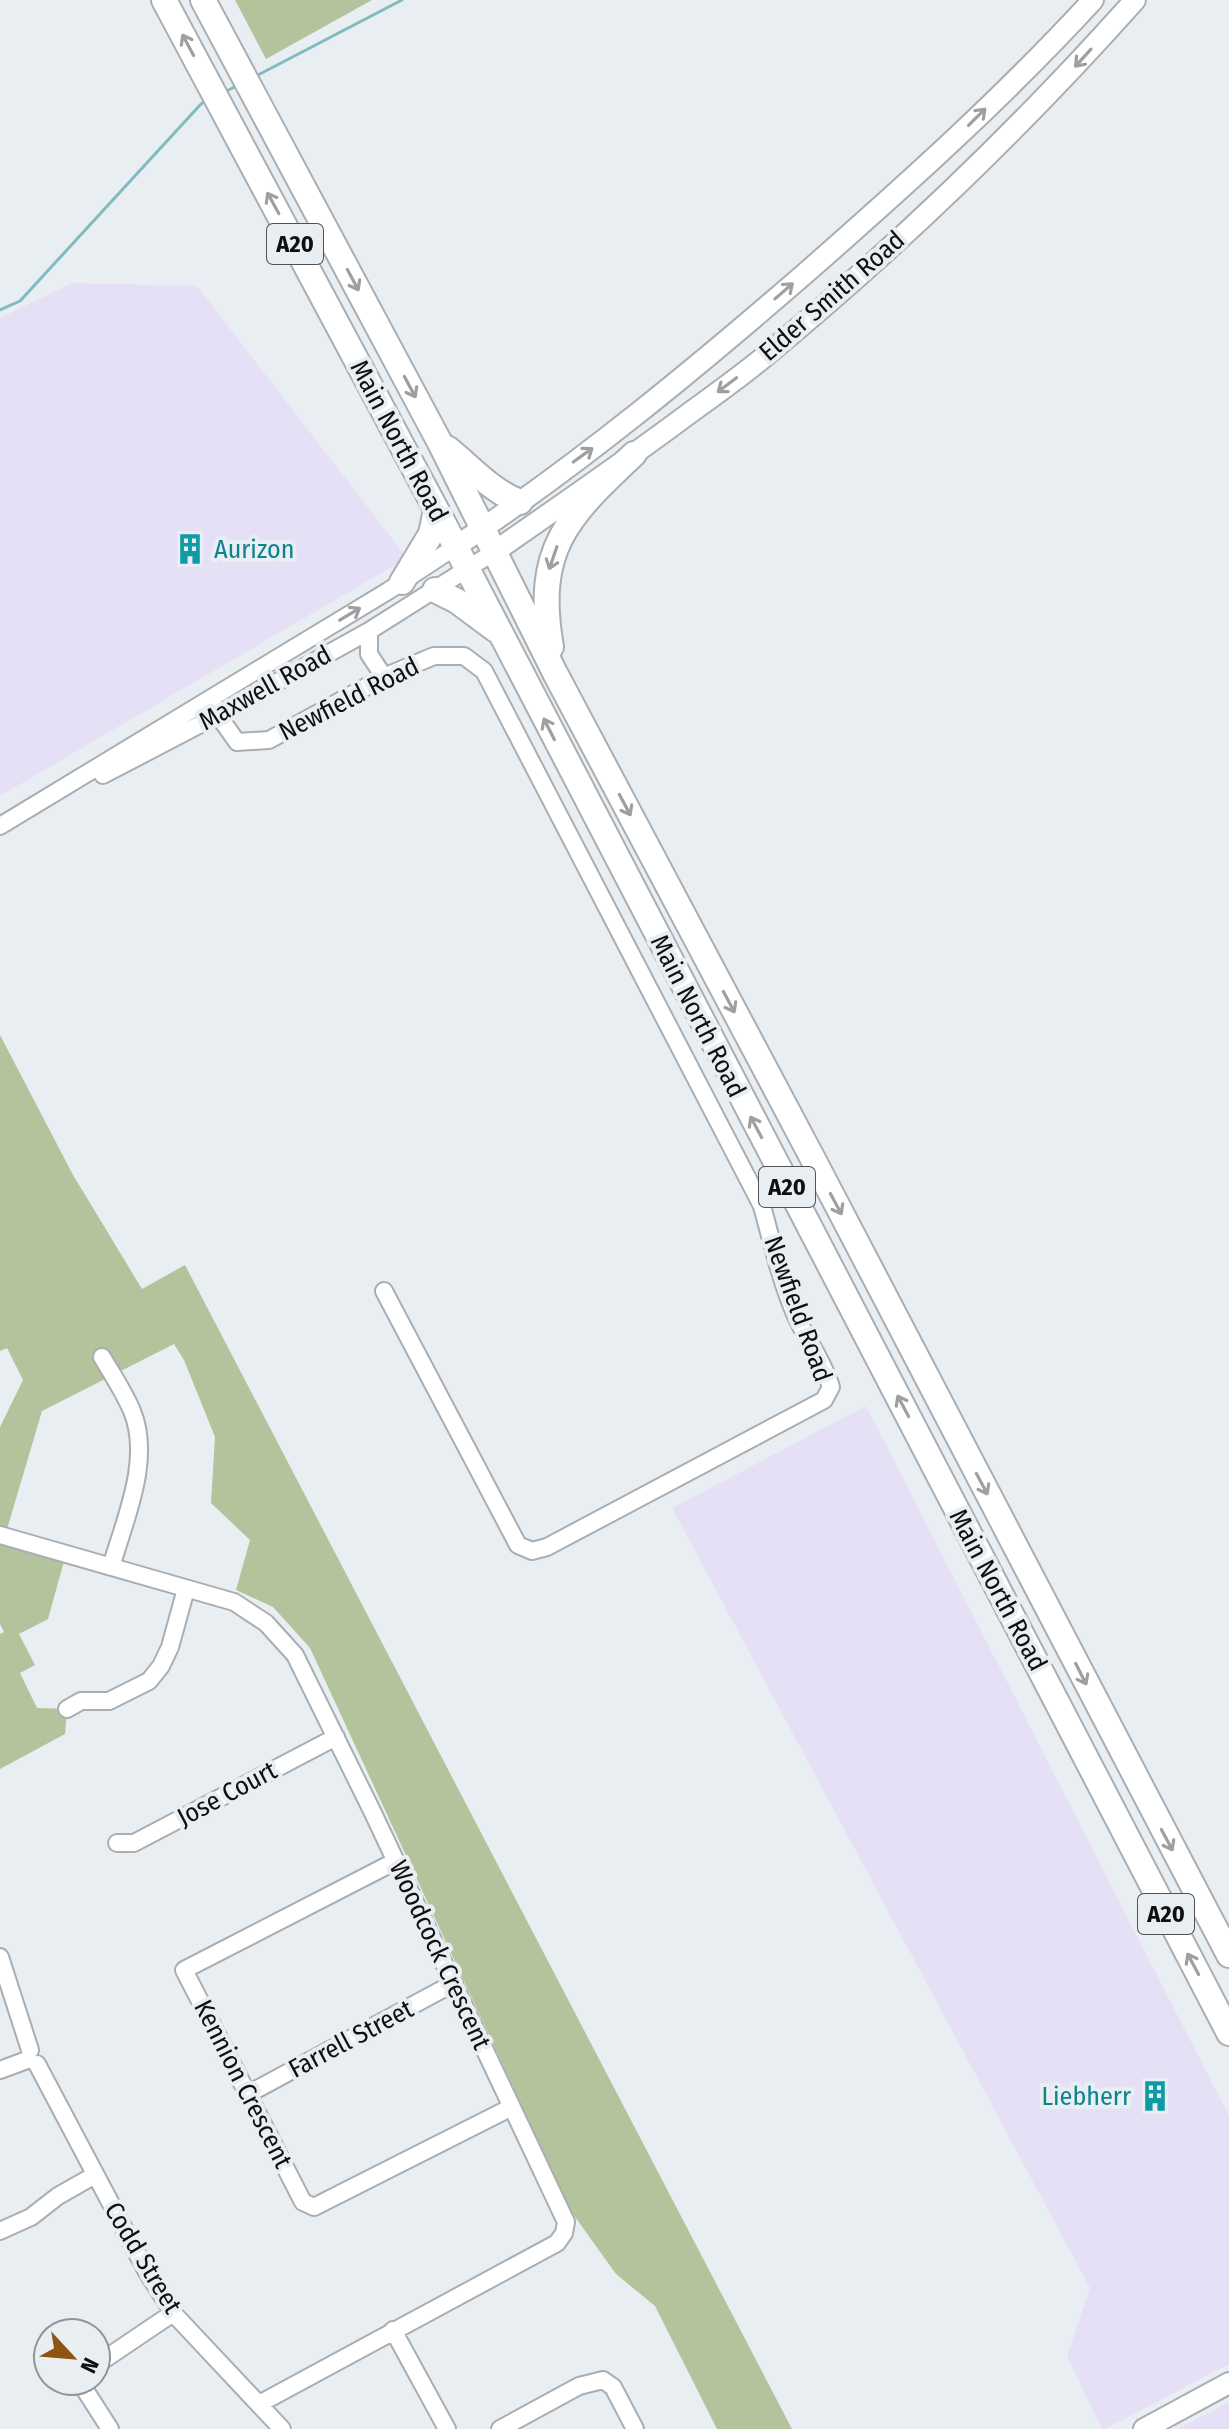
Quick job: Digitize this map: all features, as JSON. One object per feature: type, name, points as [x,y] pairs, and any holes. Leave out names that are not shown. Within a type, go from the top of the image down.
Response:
[{"type":"highway","name":"Main North Road","points":[[164,0],[436,510],[1229,2033]]},
{"type":"highway","name":"Main North Road","points":[[203,0],[439,441],[555,673],[1229,1955]]},
{"type":"highway","points":[[439,441],[492,486],[520,502]]},
{"type":"highway","points":[[555,673],[545,615],[551,559],[571,520],[594,492],[634,454]]},
{"type":"highway","points":[[402,582],[431,534],[436,510]]},
{"type":"highway","points":[[435,590],[457,601],[498,631]]},
{"type":"main road","name":"Elder Smith Road","points":[[455,547],[625,425],[697,367],[929,165],[1093,0]]},
{"type":"main road","name":"Elder Smith Road","points":[[494,552],[762,359],[948,195],[1064,79],[1135,0]]},
{"type":"main road","points":[[1144,2429],[1229,2383]]},
{"type":"street","name":"Maxwell Road","points":[[0,826],[455,547]]},
{"type":"street","name":"Maxwell Road","points":[[29,810],[218,715],[369,631],[494,552]]},
{"type":"street","points":[[369,631],[369,654],[384,677]]},
{"type":"street","points":[[305,641],[315,660]]},
{"type":"street","name":"Newfield Road","points":[[218,715],[237,742],[269,740],[384,677],[434,656],[464,656],[484,671],[596,892],[762,1206],[796,1315],[826,1370],[831,1387],[824,1400],[810,1408],[547,1547],[532,1551],[518,1545],[384,1291]]},
{"type":"street","points":[[211,698],[218,715]]},
{"type":"street","points":[[102,1357],[132,1411],[139,1433],[139,1467],[111,1567]]},
{"type":"street","name":"Woodcock Crescent","points":[[0,1535],[234,1602],[266,1623],[295,1655],[566,2222],[564,2233],[557,2243],[259,2404]]},
{"type":"street","points":[[67,1709],[81,1701],[109,1701],[149,1681],[170,1647],[186,1589]]},
{"type":"street","name":"Jose Court","points":[[117,1843],[134,1843],[336,1737]]},
{"type":"street","name":"Kennion Crescent","points":[[396,1861],[184,1970],[303,2202],[314,2207],[512,2107]]},
{"type":"street","name":"Codd Street","points":[[0,1957],[31,2058],[147,2272],[173,2313],[282,2429]]},
{"type":"street","name":"Farrell Street","points":[[248,2094],[454,1983]]},
{"type":"street","points":[[0,2070],[31,2058]]},
{"type":"street","points":[[0,2231],[31,2217],[58,2196],[95,2175]]},
{"type":"street","points":[[112,2354],[173,2313]]},
{"type":"street","points":[[393,2330],[447,2429]]},
{"type":"street","points":[[500,2429],[579,2386],[603,2380],[613,2387],[635,2429]]},
{"type":"street","points":[[89,2397],[110,2429]]},
{"type":"shaded area","points":[[72,283],[197,286],[407,558],[0,796],[0,318]]},
{"type":"shaded area","points":[[866,1406],[1229,2116],[1229,2364],[1105,2429],[1102,2429],[1067,2356],[1090,2288],[672,1508]]},
{"type":"shaded area","points":[[1229,2402],[1229,2429],[1178,2429]]},
{"type":"green space","points":[[235,0],[372,0],[266,59]]},
{"type":"green space","points":[[0,1035],[73,1175],[142,1289],[185,1265],[792,2429],[717,2429],[655,2306],[616,2274],[570,2210],[310,1648],[273,1607],[236,1590],[250,1540],[211,1503],[215,1437],[184,1360],[174,1344],[42,1411],[5,1536],[66,1554],[48,1619],[19,1634],[35,1665],[20,1673],[37,1708],[67,1709],[65,1734],[0,1769],[0,1634],[4,1632],[0,1624],[0,1427],[23,1380],[7,1348],[0,1351]]},
{"type":"waterway","points":[[256,76],[402,0]]},
{"type":"waterway","points":[[224,92],[239,85]]},
{"type":"waterway","points":[[0,310],[20,301],[206,101]]},
{"type":"place","name":"Aurizon","points":[[190,549]]},
{"type":"place","name":"Liebherr","points":[[1155,2096]]}]
